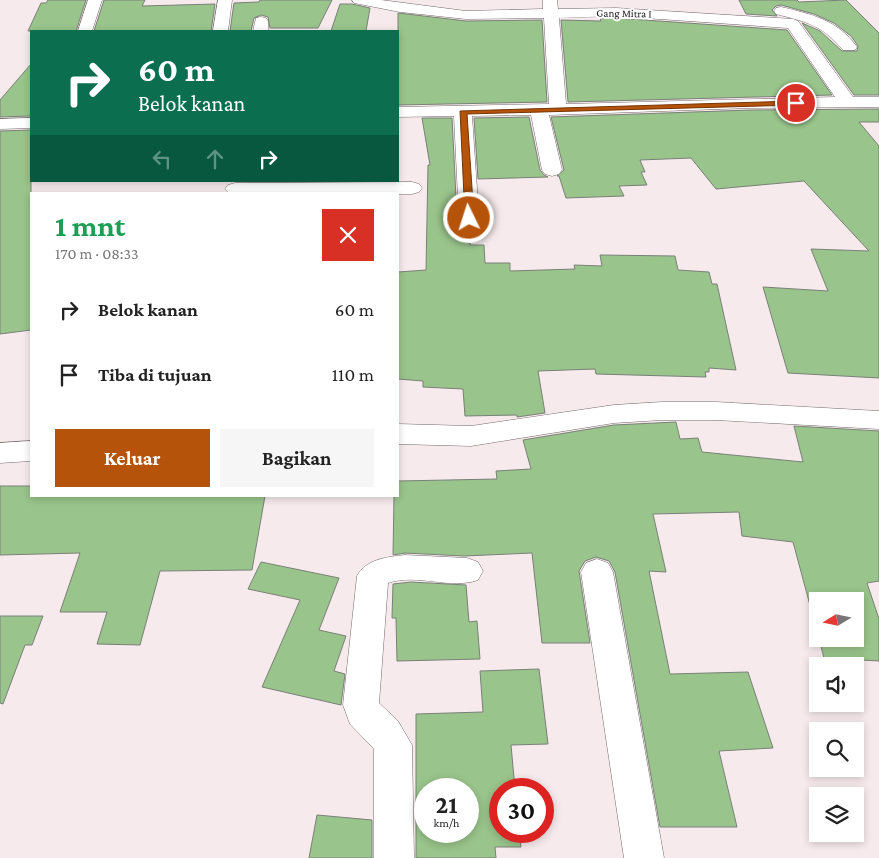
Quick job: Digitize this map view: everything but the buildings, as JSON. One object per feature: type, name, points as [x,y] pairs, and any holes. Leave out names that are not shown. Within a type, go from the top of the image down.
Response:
[{"type":"street","points":[[85,30],[95,0]]},
{"type":"street","points":[[221,30],[226,0]]},
{"type":"street","name":"Gang Mitra I","points":[[359,0],[400,8],[466,15],[550,6],[793,24],[864,102]]},
{"type":"street","points":[[558,110],[550,6],[648,2],[786,11],[811,18],[836,32],[850,47]]},
{"type":"street","points":[[399,112],[539,111],[750,103],[864,102],[879,118]]},
{"type":"street","points":[[539,111],[552,170]]},
{"type":"street","points":[[463,112],[469,218]]},
{"type":"street","points":[[0,124],[30,122]]},
{"type":"street","points":[[236,188],[412,188]]},
{"type":"street","points":[[399,434],[472,436],[614,414],[662,411],[764,413],[879,420]]},
{"type":"street","points":[[0,453],[30,451]]},
{"type":"street","points":[[394,858],[393,745],[385,733],[363,712],[361,705],[373,576],[380,571],[393,568],[466,570]]},
{"type":"street","points":[[597,572],[644,858]]},
{"type":"route","points":[[469,218],[463,112],[796,103]]}]
